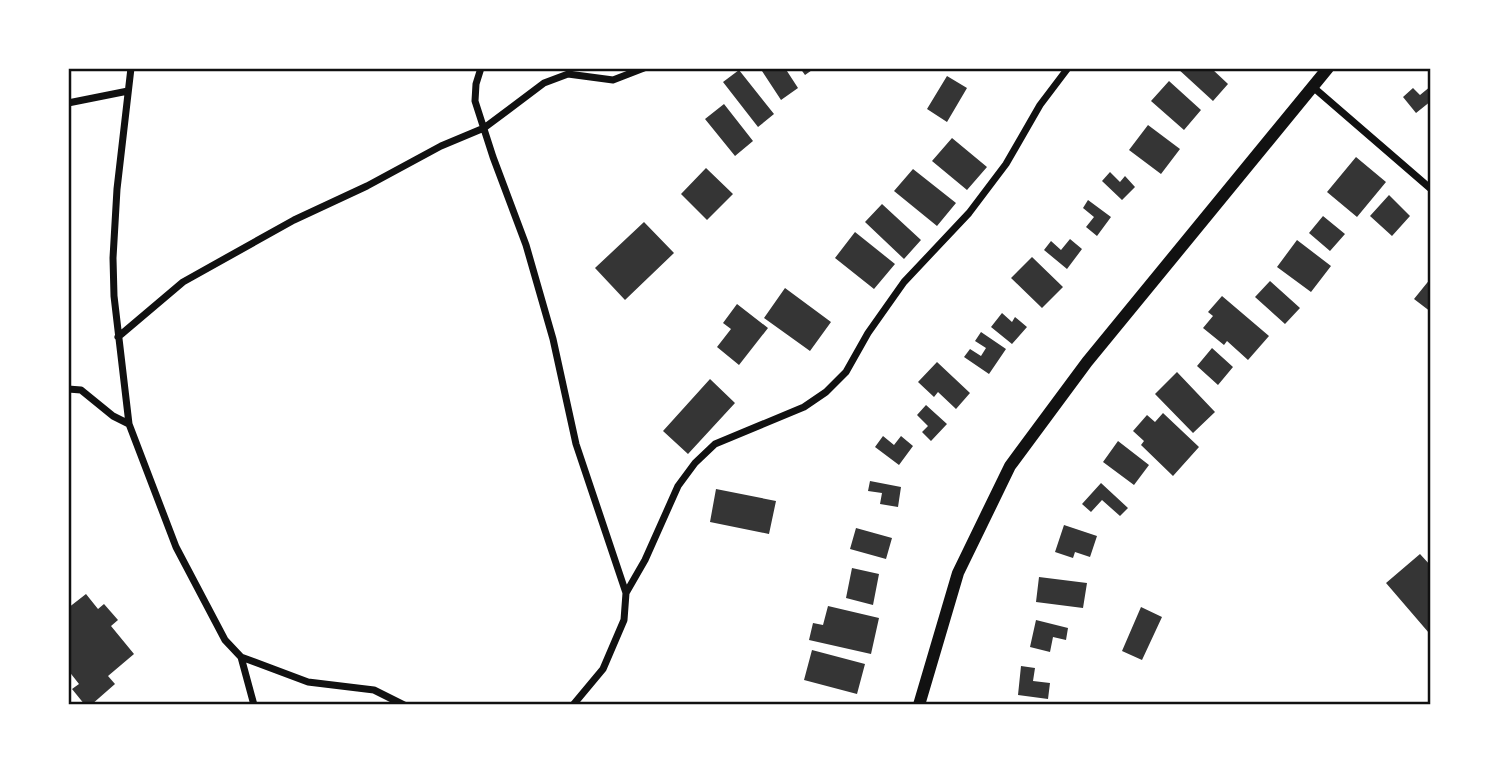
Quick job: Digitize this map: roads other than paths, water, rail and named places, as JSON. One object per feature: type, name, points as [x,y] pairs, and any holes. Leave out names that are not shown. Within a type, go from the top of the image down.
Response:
[{"type":"street","points":[[131,68],[113,258],[118,337],[129,424],[176,547],[225,640],[241,657],[308,682],[373,690],[404,705]]},
{"type":"street","points":[[481,68],[475,101],[526,245],[553,339],[576,444],[626,593],[624,620],[603,669],[573,705]]},
{"type":"street","points":[[118,337],[183,282],[294,220],[367,186],[441,146],[484,128],[544,83],[568,74],[613,80],[644,68]]},
{"type":"street","points":[[626,593],[645,560],[678,486],[695,463],[715,444],[804,407],[826,393],[846,372],[868,333],[904,282],[969,214],[1006,164],[1040,105],[1068,68]]},
{"type":"street","points":[[919,705],[958,573],[1010,466],[1087,362],[1328,68]]},
{"type":"street","points":[[1313,87],[1431,189]]},
{"type":"street","points":[[68,103],[128,91]]},
{"type":"street","points":[[68,389],[81,390],[129,424]]},
{"type":"street","points":[[241,657],[254,705]]}]
